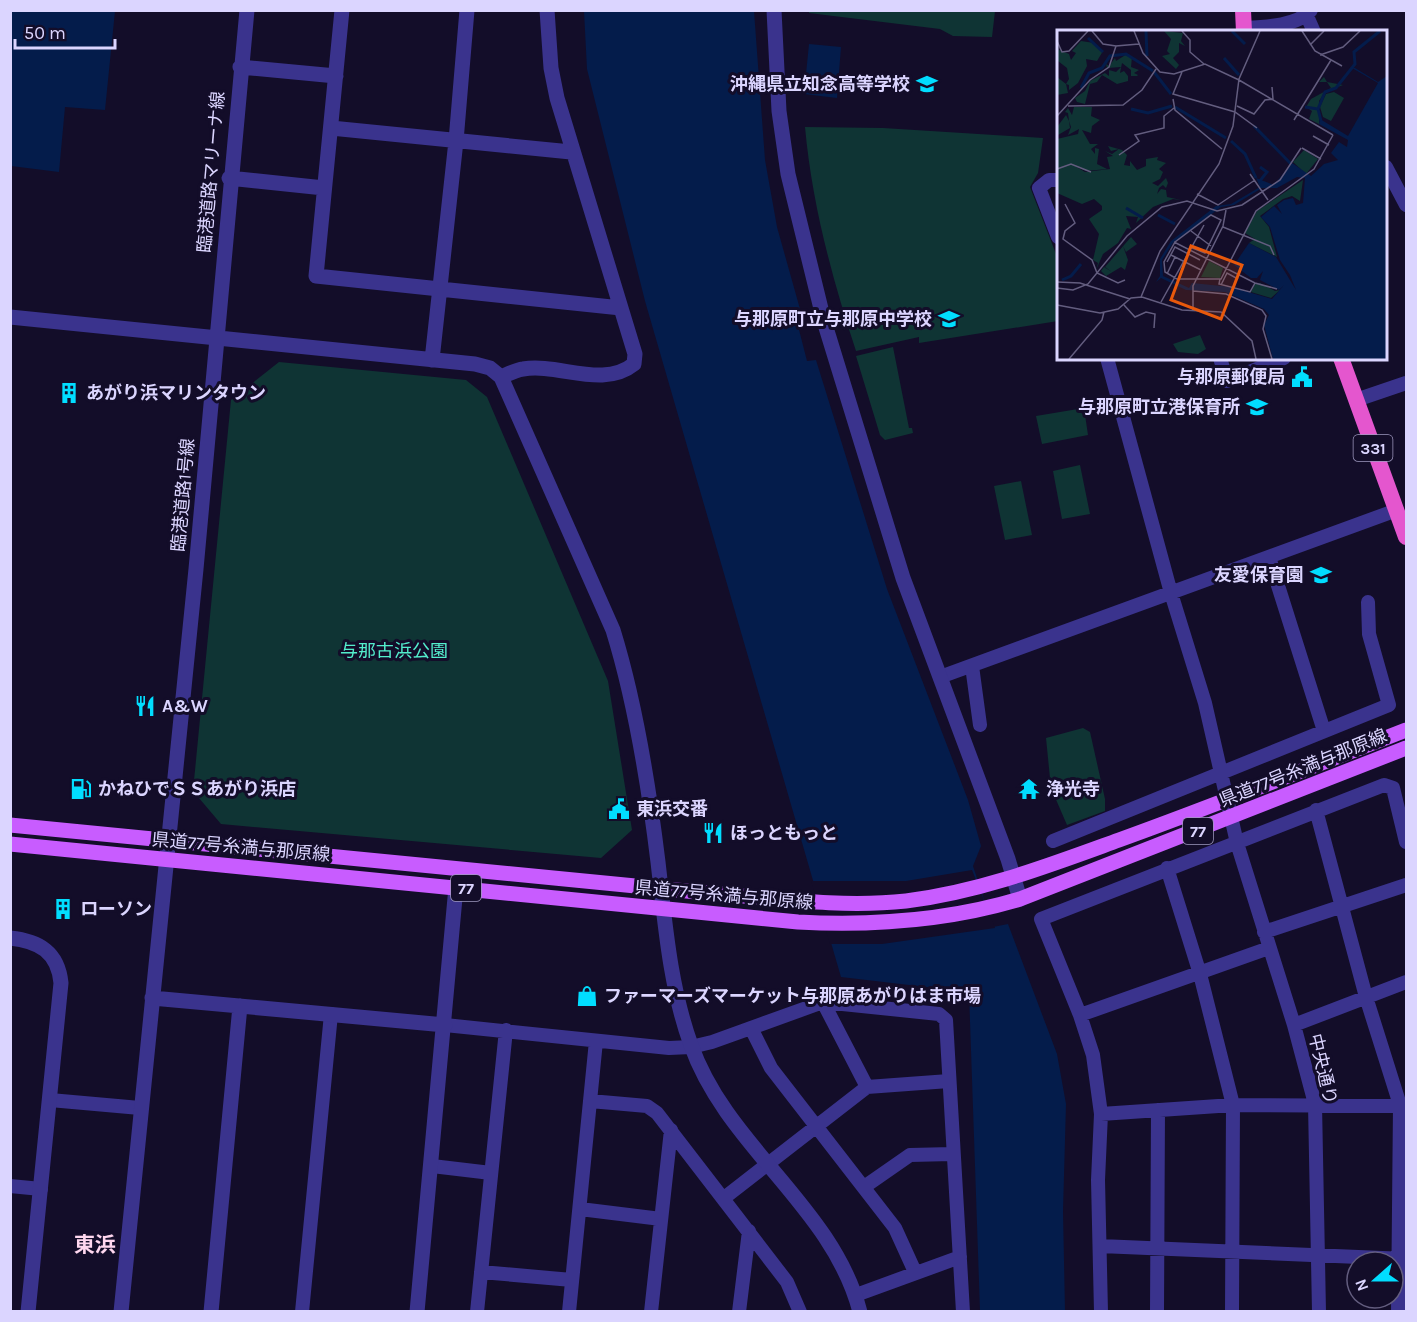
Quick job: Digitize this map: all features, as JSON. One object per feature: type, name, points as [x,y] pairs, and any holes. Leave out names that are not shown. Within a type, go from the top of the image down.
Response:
[{"type":"highway","points":[[1243,10],[1244,30]]},
{"type":"highway","name":"331","points":[[1342,360],[1407,537]]},
{"type":"main road","name":"県道77号糸満与那原線","points":[[10,825],[167,842],[437,864],[816,902],[897,902],[1013,878],[1227,801],[1407,729]]},
{"type":"main road","name":"県道77号糸満与那原線","points":[[10,844],[456,887],[663,910],[822,923],[926,920],[987,909],[1020,899],[1230,819],[1407,748]]},
{"type":"street","name":"臨港道路マリーナ線","points":[[216,338],[246,10]]},
{"type":"street","points":[[342,10],[316,276],[621,308]]},
{"type":"street","points":[[432,360],[456,141],[467,10]]},
{"type":"street","points":[[501,377],[525,368],[609,376],[624,372],[634,364],[635,354],[571,152],[551,68],[547,10]]},
{"type":"street","points":[[774,10],[779,111],[798,221],[883,518],[1020,899]]},
{"type":"street","points":[[1244,30],[1270,26],[1309,13],[1313,30]]},
{"type":"street","points":[[240,67],[336,76]]},
{"type":"street","points":[[331,128],[571,152]]},
{"type":"street","points":[[1387,170],[1403,199]]},
{"type":"street","points":[[229,178],[324,188]]},
{"type":"street","points":[[1057,180],[1049,180],[1040,188],[1057,232]]},
{"type":"street","points":[[1387,198],[1403,199]]},
{"type":"street","points":[[10,317],[475,364],[490,368],[501,377],[613,630],[630,694],[678,1006],[691,1047],[718,1103],[840,1258],[856,1295],[860,1311]]},
{"type":"street","name":"臨港道路1号線","points":[[121,1311],[196,569],[216,338]]},
{"type":"street","name":"中央通り","points":[[1108,360],[1171,593],[1205,703],[1236,843],[1294,1025],[1315,1104],[1319,1311]]},
{"type":"street","points":[[1221,360],[1227,381],[1279,360]]},
{"type":"street","points":[[1356,400],[1407,383]]},
{"type":"street","points":[[939,677],[1397,510]]},
{"type":"street","points":[[1269,557],[1324,730]]},
{"type":"street","points":[[1053,841],[1389,705],[1369,634],[1368,602]]},
{"type":"street","points":[[972,666],[980,725]]},
{"type":"street","points":[[1101,1311],[1098,1180],[1101,1114],[1093,1055],[1080,1015],[1041,918],[1384,784],[1394,788],[1407,842]]},
{"type":"street","points":[[1316,810],[1366,998],[1403,1106],[1402,1250]]},
{"type":"street","points":[[1167,868],[1200,974],[1233,1105],[1232,1311]]},
{"type":"street","points":[[1264,932],[1407,885]]},
{"type":"street","points":[[417,1311],[456,887]]},
{"type":"street","points":[[10,938],[41,945],[51,953],[60,972],[50,1100],[28,1311]]},
{"type":"street","points":[[1080,1015],[1269,948]]},
{"type":"street","points":[[1294,1025],[1407,982]]},
{"type":"street","points":[[152,998],[506,1030],[669,1048],[691,1047],[823,1002],[939,1014],[946,1020],[952,1154],[963,1311]]},
{"type":"street","points":[[823,1002],[867,1087]]},
{"type":"street","points":[[211,1311],[240,1006]]},
{"type":"street","points":[[303,1311],[331,1014]]},
{"type":"street","points":[[751,1028],[771,1068],[895,1228],[915,1272]]},
{"type":"street","points":[[477,1311],[506,1030]]},
{"type":"street","points":[[569,1311],[596,1041]]},
{"type":"street","points":[[724,1198],[867,1087],[949,1081]]},
{"type":"street","points":[[50,1100],[140,1108]]},
{"type":"street","points":[[590,1101],[647,1106],[657,1113],[787,1282],[800,1311]]},
{"type":"street","points":[[1101,1114],[1233,1105],[1403,1106]]},
{"type":"street","points":[[1157,1311],[1158,1110]]},
{"type":"street","points":[[651,1311],[671,1130]]},
{"type":"street","points":[[864,1187],[910,1155],[952,1154]]},
{"type":"street","points":[[432,1166],[491,1173]]},
{"type":"street","points":[[10,1185],[41,1189]]},
{"type":"street","points":[[580,1209],[662,1219]]},
{"type":"street","points":[[739,1311],[749,1231]]},
{"type":"street","points":[[1100,1246],[1345,1256]]},
{"type":"street","points":[[856,1295],[960,1257]]},
{"type":"street","points":[[481,1272],[572,1281]]},
{"type":"green space","points":[[809,10],[995,11],[992,37],[953,36],[940,29],[809,13]]},
{"type":"green space","points":[[805,127],[883,128],[1043,138],[1038,173],[1030,187],[1057,256],[1057,321],[919,343],[919,337],[856,351],[824,240],[808,156]]},
{"type":"green space","points":[[893,347],[909,428],[912,428],[913,433],[885,440],[880,435],[856,356]]},
{"type":"green space","name":"与那古浜公園","points":[[279,362],[466,380],[487,397],[608,681],[632,830],[601,858],[221,824],[193,791],[231,400]]},
{"type":"green space","points":[[1084,408],[1088,435],[1042,444],[1036,416]]},
{"type":"green space","points":[[1080,465],[1090,514],[1062,519],[1053,471]]},
{"type":"green space","points":[[1021,481],[1032,535],[1005,540],[994,486]]},
{"type":"green space","points":[[1083,728],[1090,732],[1105,799],[1105,811],[1067,825],[1051,788],[1046,738]]},
{"type":"water","points":[[11,10],[115,11],[105,110],[65,107],[59,172],[11,166]]},
{"type":"water","points":[[584,11],[754,11],[765,160],[777,227],[800,309],[796,318],[807,361],[816,360],[887,589],[968,800],[981,846],[973,866],[993,927],[1008,924],[1057,1054],[1066,1104],[1063,1211],[1065,1311],[980,1311],[969,992],[841,977],[645,301],[587,69]]},
{"type":"water","points":[[809,44],[841,47],[837,98],[804,94]]},
{"type":"pier","points":[[972,870],[995,928],[882,944],[830,944],[811,881],[906,881]]},
{"type":"place","name":"沖縄県立知念高等学校","points":[[927,84]]},
{"type":"place","name":"与那原町立与那原中学校","points":[[949,319]]},
{"type":"place","name":"与那原郵便局","points":[[1302,377]]},
{"type":"place","name":"あがり浜マリンタウン","points":[[69,393]]},
{"type":"place","name":"与那原町立港保育所","points":[[1257,407]]},
{"type":"place","name":"友愛保育園","points":[[1321,575]]},
{"type":"place","name":"A&W","points":[[145,706]]},
{"type":"place","name":"かねひでＳＳあがり浜店","points":[[81,789]]},
{"type":"place","name":"浄光寺","points":[[1029,789]]},
{"type":"place","name":"東浜交番","points":[[619,809]]},
{"type":"place","name":"ほっともっと","points":[[713,833]]},
{"type":"place","name":"ローソン","points":[[63,909]]},
{"type":"place","name":"ファーマーズマーケット与那原あがりはま市場","points":[[587,996]]},
{"type":"district","name":"東浜","points":[[95,1245]]}]
